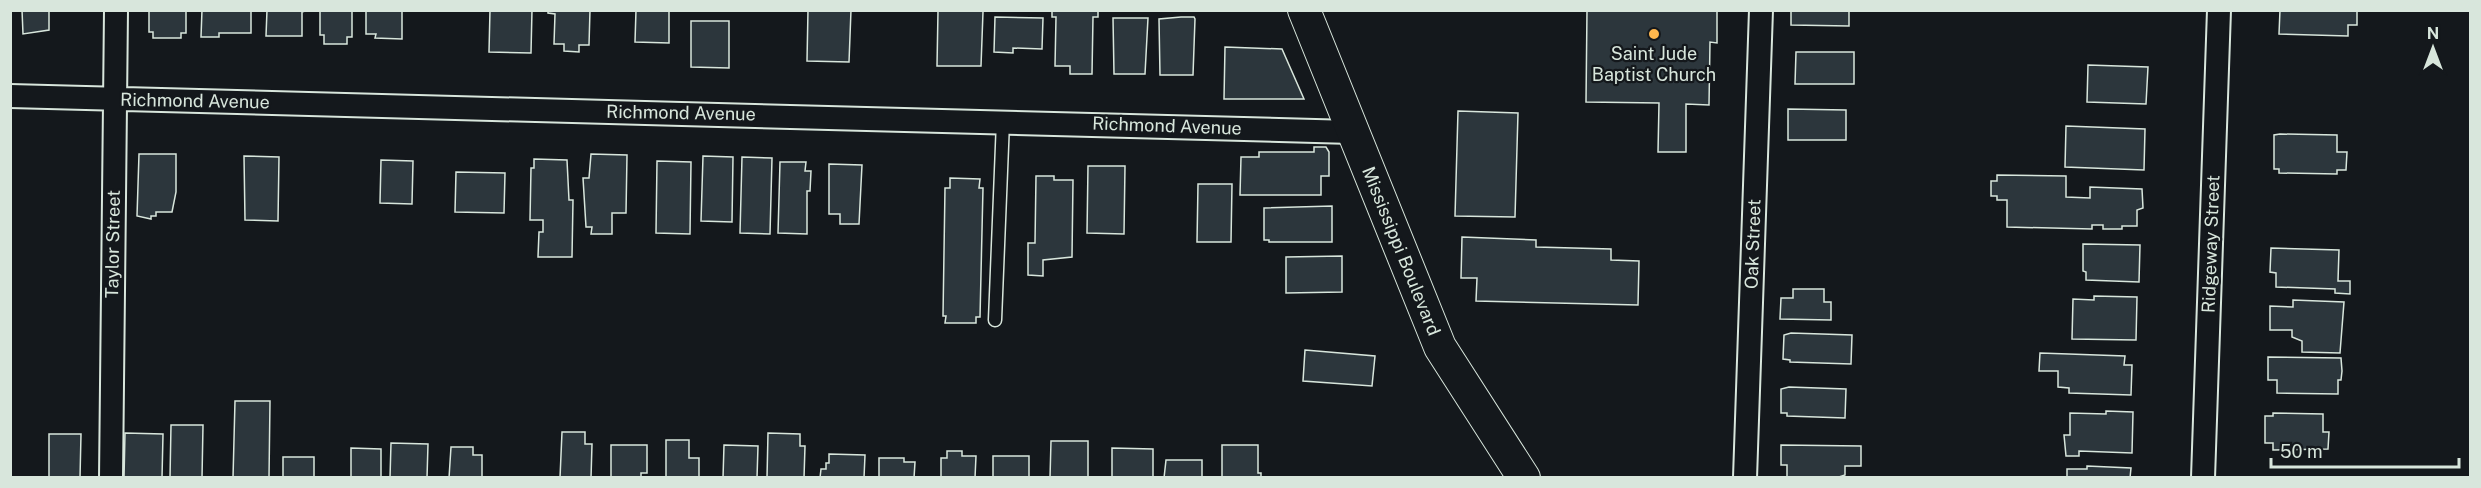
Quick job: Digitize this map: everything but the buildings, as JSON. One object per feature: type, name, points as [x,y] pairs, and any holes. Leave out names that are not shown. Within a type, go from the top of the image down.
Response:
[{"type":"main road","name":"Mississippi Boulevard","points":[[1304,10],[1440,347],[1524,477]]},
{"type":"street","name":"Taylor Street","points":[[111,477],[116,10]]},
{"type":"street","name":"Oak Street","points":[[1745,477],[1761,10]]},
{"type":"street","name":"Ridgeway Street","points":[[2203,477],[2219,10]]},
{"type":"street","name":"Richmond Avenue","points":[[10,96],[1352,132]]},
{"type":"lane","points":[[995,320],[1003,121]]},
{"type":"place","name":"Saint Jude Baptist Church","points":[[1654,34]]}]
